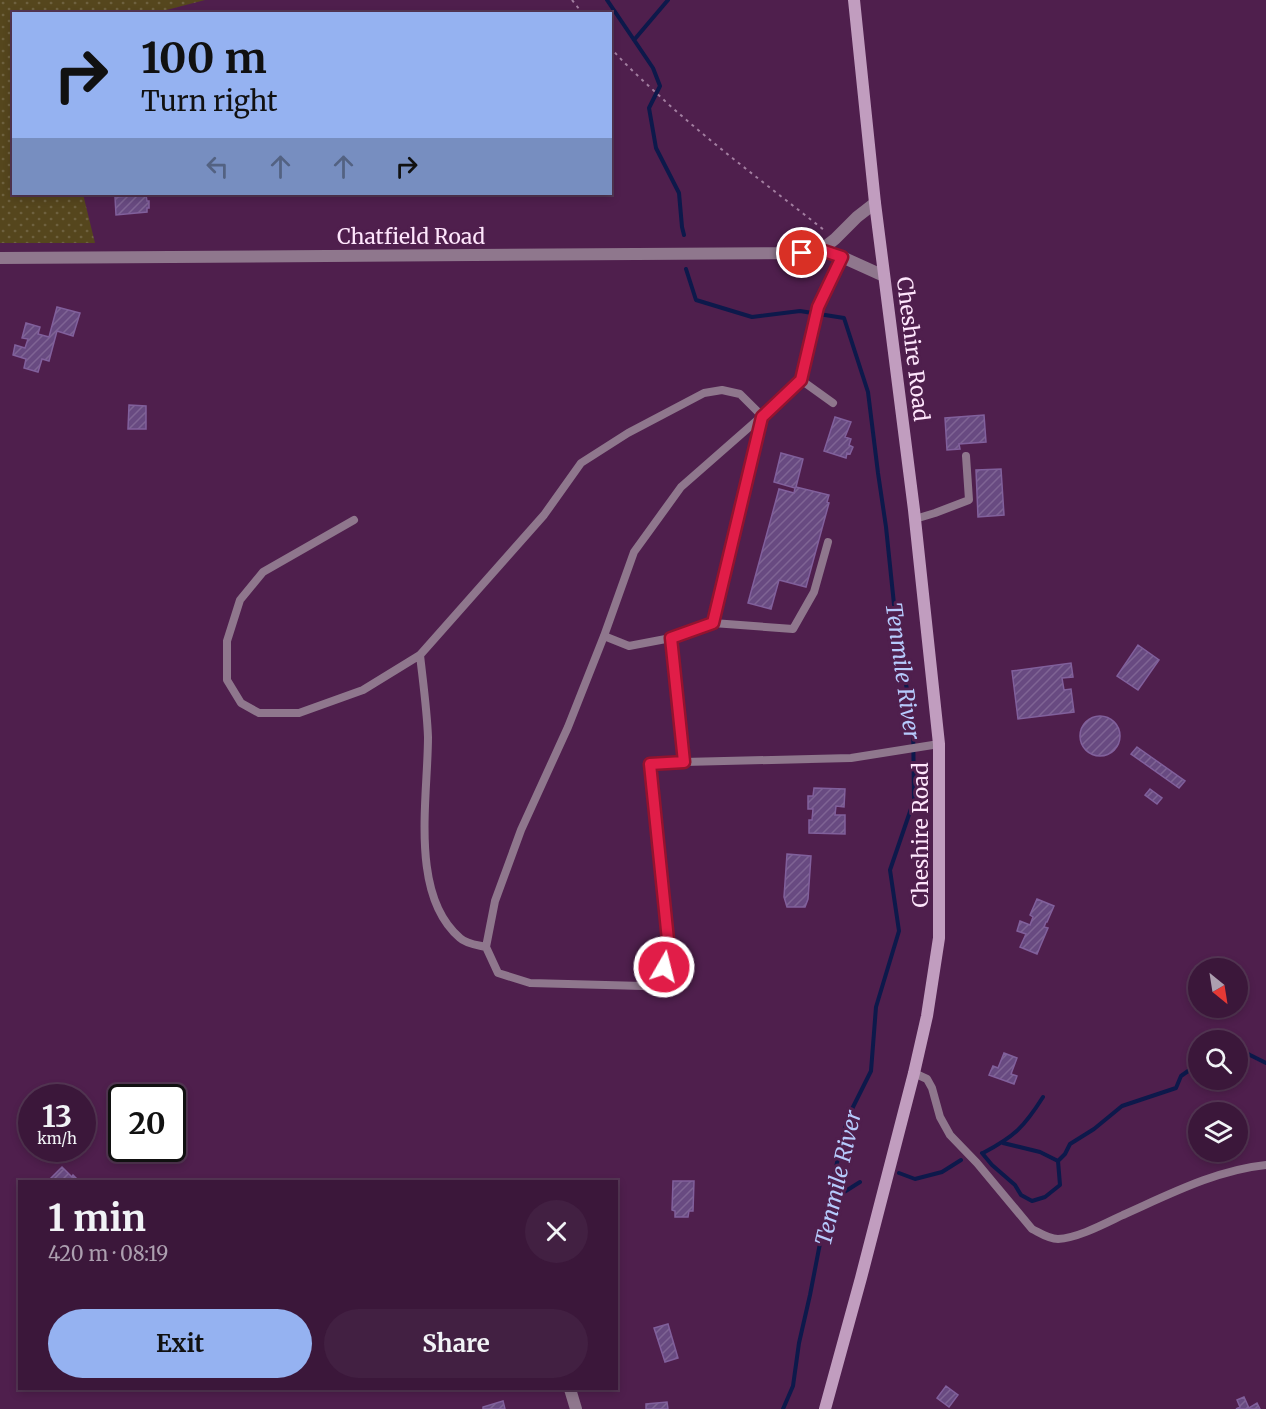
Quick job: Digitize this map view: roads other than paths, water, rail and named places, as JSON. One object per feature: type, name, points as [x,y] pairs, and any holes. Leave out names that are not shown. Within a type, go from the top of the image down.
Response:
[{"type":"main road","name":"Cheshire Road","points":[[825,1409],[914,1073],[927,1016],[939,938],[939,744],[915,519],[875,203],[854,0]]},
{"type":"street","points":[[821,250],[875,203]]},
{"type":"street","name":"Chatfield Road","points":[[0,258],[793,253],[821,250],[884,276]]},
{"type":"street","points":[[570,1390],[576,1409]]},
{"type":"lane","points":[[842,257],[818,307],[801,380],[681,487],[634,552],[568,727],[521,830],[495,901],[486,947],[498,973],[530,983],[643,987],[664,967],[668,940],[650,764],[851,758],[939,744]]},
{"type":"lane","points":[[801,380],[833,403]]},
{"type":"lane","points":[[354,520],[263,572],[240,600],[227,641],[227,680],[241,704],[259,713],[299,713],[363,690],[420,655],[544,515],[581,463],[628,433],[704,393],[722,390],[740,394],[762,417]]},
{"type":"lane","points":[[713,623],[762,417]]},
{"type":"lane","points":[[915,519],[969,500],[966,456]]},
{"type":"lane","points":[[604,636],[629,646],[671,638],[713,623],[793,629],[814,592],[828,542]]},
{"type":"lane","points":[[671,638],[684,762]]},
{"type":"lane","points":[[420,655],[428,736],[425,841],[429,885],[444,920],[456,934],[462,940],[486,947]]},
{"type":"lane","points":[[914,1073],[927,1079],[932,1088],[940,1117],[950,1135],[1032,1228],[1042,1235],[1056,1239],[1094,1228],[1188,1186],[1228,1172],[1266,1164]]},
{"type":"waterway","name":"Tenmile River","points":[[607,0],[653,68],[660,86],[649,108],[656,148],[679,193],[684,235]]},
{"type":"waterway","points":[[634,40],[668,0]]},
{"type":"waterway","name":"Tenmile River","points":[[686,269],[696,300],[752,317],[800,311],[844,318],[868,392],[901,659],[913,720],[914,800],[890,870],[899,931],[876,1007],[871,1071],[847,1119],[799,1343],[793,1386],[783,1409]]},
{"type":"waterway","points":[[1248,1054],[1266,1063]]},
{"type":"waterway","points":[[982,1153],[1015,1185],[1021,1195],[1032,1201],[1045,1197],[1060,1185],[1058,1161],[1070,1144],[1094,1129],[1122,1106],[1176,1088],[1181,1076],[1188,1071]]},
{"type":"waterway","points":[[983,1153],[1018,1130],[1043,1097]]},
{"type":"waterway","points":[[1003,1143],[1040,1152],[1058,1161]]},
{"type":"waterway","points":[[899,1173],[915,1179],[942,1172],[961,1160]]},
{"type":"waterway","points":[[830,1201],[860,1182]]}]
